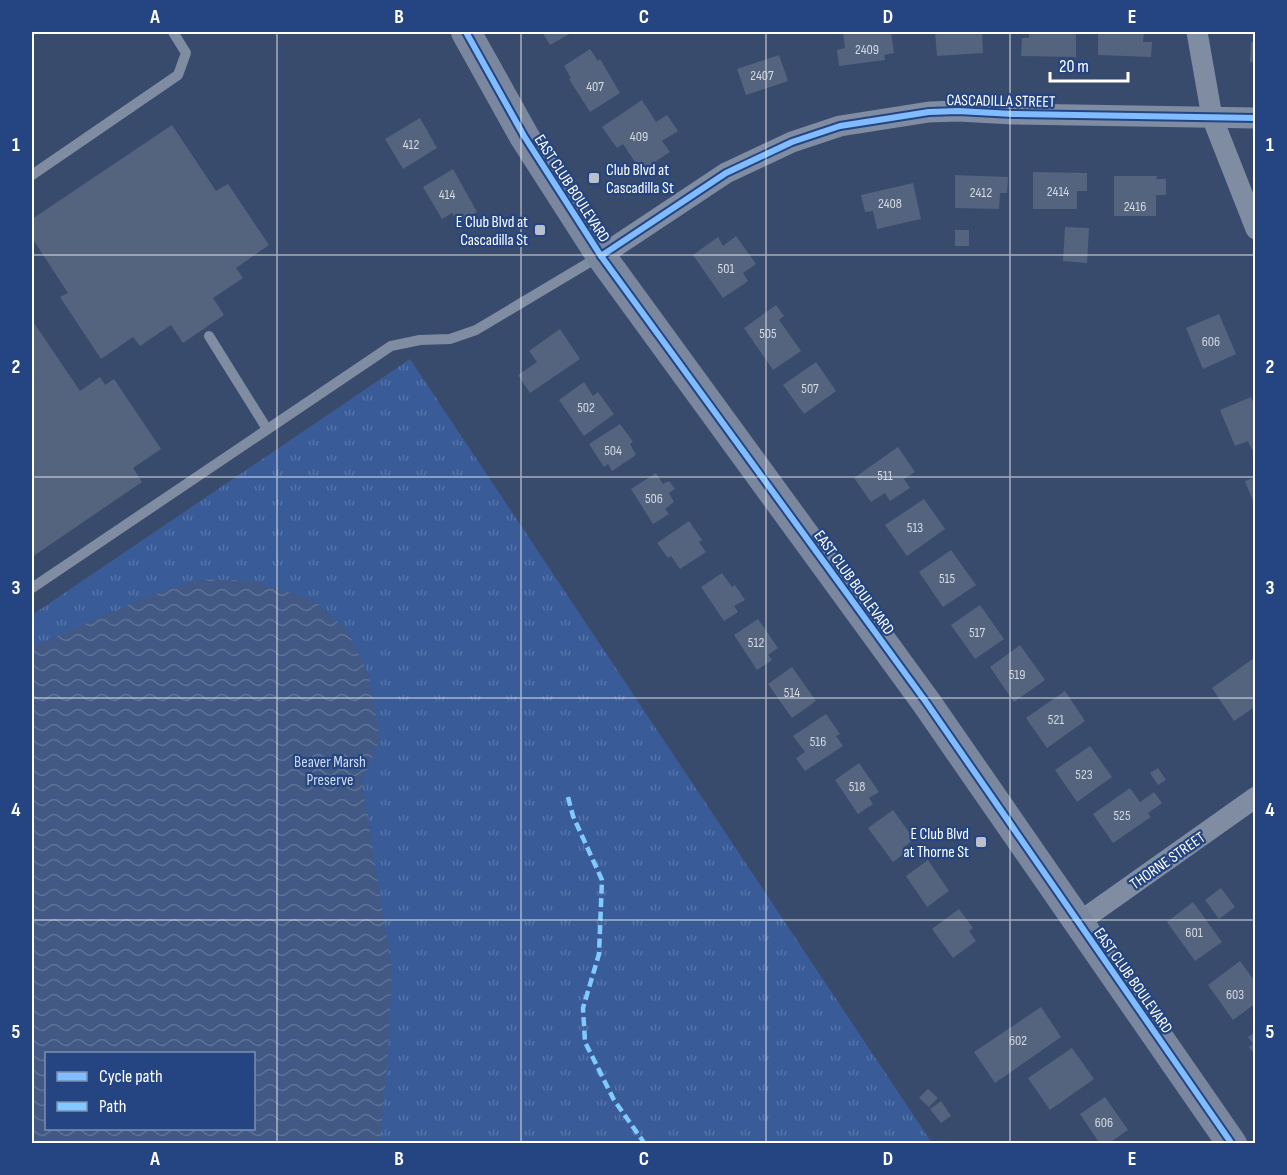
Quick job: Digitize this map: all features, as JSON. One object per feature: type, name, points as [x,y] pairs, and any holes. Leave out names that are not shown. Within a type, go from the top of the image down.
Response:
[{"type":"street","name":"EAST CLUB BOULEVARD","points":[[466,32],[524,136],[601,256],[926,702],[1232,1143]]},
{"type":"street","points":[[1197,32],[1212,117],[1256,229]]},
{"type":"street","name":"CASCADILLA STREET","points":[[601,256],[726,173],[792,142],[840,126],[929,112],[958,111],[1256,118]]},
{"type":"street","name":"THORNE STREET","points":[[1078,923],[1256,797]]},
{"type":"lane","points":[[32,175],[178,75],[186,53],[173,32]]},
{"type":"lane","points":[[32,588],[391,346],[420,339],[450,339],[476,330],[601,256]]},
{"type":"lane","points":[[209,336],[267,429]]},
{"type":"green space","name":"Beaver Marsh Preserve","points":[[410,359],[932,1143],[32,1144],[32,615]]},
{"type":"water","points":[[200,579],[254,581],[313,600],[347,630],[368,673],[380,739],[362,782],[392,970],[380,1143],[32,1143],[32,647],[144,598]]},
{"type":"building","points":[[542,32],[573,32],[550,45]]},
{"type":"building","points":[[843,32],[891,32],[894,53],[884,55],[885,60],[839,66],[837,50],[845,48]]},
{"type":"building","points":[[935,32],[982,32],[983,53],[937,56]]},
{"type":"building","points":[[1029,32],[1076,32],[1076,57],[1021,56],[1022,38],[1029,38]]},
{"type":"building","points":[[1098,32],[1144,32],[1143,42],[1152,42],[1151,57],[1098,55]]},
{"type":"building","points":[[1251,42],[1256,42],[1256,62],[1250,62]]},
{"type":"building","points":[[590,49],[598,61],[600,59],[620,93],[590,112],[569,79],[571,78],[564,66]]},
{"type":"building","points":[[779,55],[788,81],[746,95],[737,69]]},
{"type":"building","points":[[642,100],[656,122],[667,115],[678,131],[662,141],[670,152],[641,171],[623,144],[617,148],[602,127]]},
{"type":"building","points":[[420,118],[437,148],[403,169],[385,139]]},
{"type":"building","points":[[172,125],[216,191],[228,184],[269,245],[236,268],[243,278],[213,298],[224,315],[183,343],[171,325],[140,346],[133,337],[101,359],[60,297],[68,293],[32,238],[32,219]]},
{"type":"building","points":[[453,169],[477,212],[458,223],[452,213],[442,219],[423,187]]},
{"type":"building","points":[[1033,172],[1087,173],[1087,191],[1077,191],[1077,209],[1033,209]]},
{"type":"building","points":[[955,175],[1008,177],[1007,193],[1000,193],[999,209],[955,208]]},
{"type":"building","points":[[1114,176],[1157,176],[1156,179],[1166,179],[1166,195],[1156,195],[1156,216],[1114,216]]},
{"type":"building","points":[[913,183],[921,219],[877,229],[873,211],[865,212],[861,195]]},
{"type":"building","points":[[1065,227],[1089,228],[1087,263],[1063,261]]},
{"type":"building","points":[[955,230],[969,230],[969,246],[955,246]]},
{"type":"building","points":[[736,236],[756,264],[743,273],[748,281],[723,298],[693,255],[718,237],[723,246]]},
{"type":"building","points":[[776,305],[784,316],[779,320],[801,351],[773,370],[744,328]]},
{"type":"building","points":[[1219,314],[1236,354],[1203,369],[1186,328]]},
{"type":"building","points":[[32,320],[80,391],[100,377],[105,385],[114,379],[161,449],[133,468],[142,482],[32,557]]},
{"type":"building","points":[[560,329],[580,359],[530,393],[518,375],[537,362],[529,351]]},
{"type":"building","points":[[816,362],[836,391],[804,414],[783,385]]},
{"type":"building","points":[[584,382],[593,396],[598,392],[614,414],[584,436],[559,400]]},
{"type":"building","points":[[1251,397],[1256,409],[1256,448],[1252,450],[1248,441],[1235,446],[1220,410]]},
{"type":"building","points":[[620,424],[633,442],[630,444],[636,455],[612,471],[608,464],[604,467],[589,444]]},
{"type":"building","points":[[898,447],[915,472],[904,479],[910,488],[890,501],[885,493],[871,502],[854,478]]},
{"type":"building","points":[[656,473],[663,484],[669,481],[675,489],[669,493],[674,502],[665,509],[669,514],[653,524],[631,489]]},
{"type":"building","points":[[1256,477],[1256,506],[1255,506],[1245,481]]},
{"type":"building","points":[[924,499],[945,529],[907,556],[885,525]]},
{"type":"building","points":[[689,521],[702,540],[699,542],[706,552],[680,569],[671,556],[668,558],[657,543]]},
{"type":"building","points":[[951,550],[976,585],[943,607],[919,572]]},
{"type":"building","points":[[722,573],[732,587],[735,585],[745,600],[734,606],[738,612],[724,621],[701,587]]},
{"type":"building","points":[[980,605],[1004,639],[975,659],[951,625]]},
{"type":"building","points":[[758,619],[778,648],[768,655],[772,660],[757,670],[734,635]]},
{"type":"building","points":[[1020,645],[1045,680],[1014,702],[990,667]]},
{"type":"building","points":[[1254,658],[1256,706],[1234,721],[1212,688]]},
{"type":"building","points":[[792,667],[816,701],[792,718],[768,684]]},
{"type":"building","points":[[1065,691],[1085,721],[1047,748],[1026,718]]},
{"type":"building","points":[[826,714],[840,734],[836,736],[843,746],[805,771],[796,758],[805,752],[793,736]]},
{"type":"building","points":[[1090,746],[1112,777],[1077,802],[1055,770]]},
{"type":"building","points":[[859,763],[879,792],[869,798],[873,804],[858,814],[835,780]]},
{"type":"building","points":[[1158,768],[1166,780],[1158,785],[1150,773]]},
{"type":"building","points":[[1130,788],[1140,802],[1154,792],[1162,803],[1148,813],[1151,817],[1113,843],[1093,814]]},
{"type":"building","points":[[893,810],[914,839],[903,848],[906,852],[893,862],[868,828]]},
{"type":"building","points":[[928,860],[949,891],[927,907],[906,876]]},
{"type":"building","points":[[1221,888],[1235,907],[1219,919],[1205,900]]},
{"type":"building","points":[[1193,902],[1222,942],[1195,961],[1167,922]]},
{"type":"building","points":[[959,909],[973,928],[969,931],[976,941],[953,958],[932,929]]},
{"type":"building","points":[[1240,961],[1256,983],[1256,1003],[1233,1020],[1208,985]]},
{"type":"building","points":[[1041,1007],[1061,1037],[995,1083],[974,1052]]},
{"type":"building","points":[[1256,1032],[1256,1056],[1249,1047],[1253,1044],[1248,1037]]},
{"type":"building","points":[[1072,1048],[1094,1079],[1050,1110],[1028,1078]]},
{"type":"building","points":[[928,1089],[938,1098],[929,1107],[919,1098]]},
{"type":"building","points":[[1105,1097],[1128,1130],[1108,1144],[1100,1144],[1080,1114]]},
{"type":"building","points":[[941,1101],[951,1116],[941,1123],[930,1109]]},
{"type":"marked path","points":[[568,797],[573,816],[602,880],[599,954],[583,1008],[585,1042],[614,1100],[645,1144]]},
{"type":"cycle path","points":[[466,32],[524,136],[601,256],[926,702],[1232,1144]]},
{"type":"cycle path","points":[[601,256],[726,173],[792,142],[840,126],[929,112],[958,111],[1256,118]]},
{"type":"place","name":"Club Blvd at Cascadilla St","points":[[594,178]]},
{"type":"place","name":"E Club Blvd at Cascadilla St","points":[[540,230]]},
{"type":"place","name":"E Club Blvd at Thorne St","points":[[981,842]]}]
